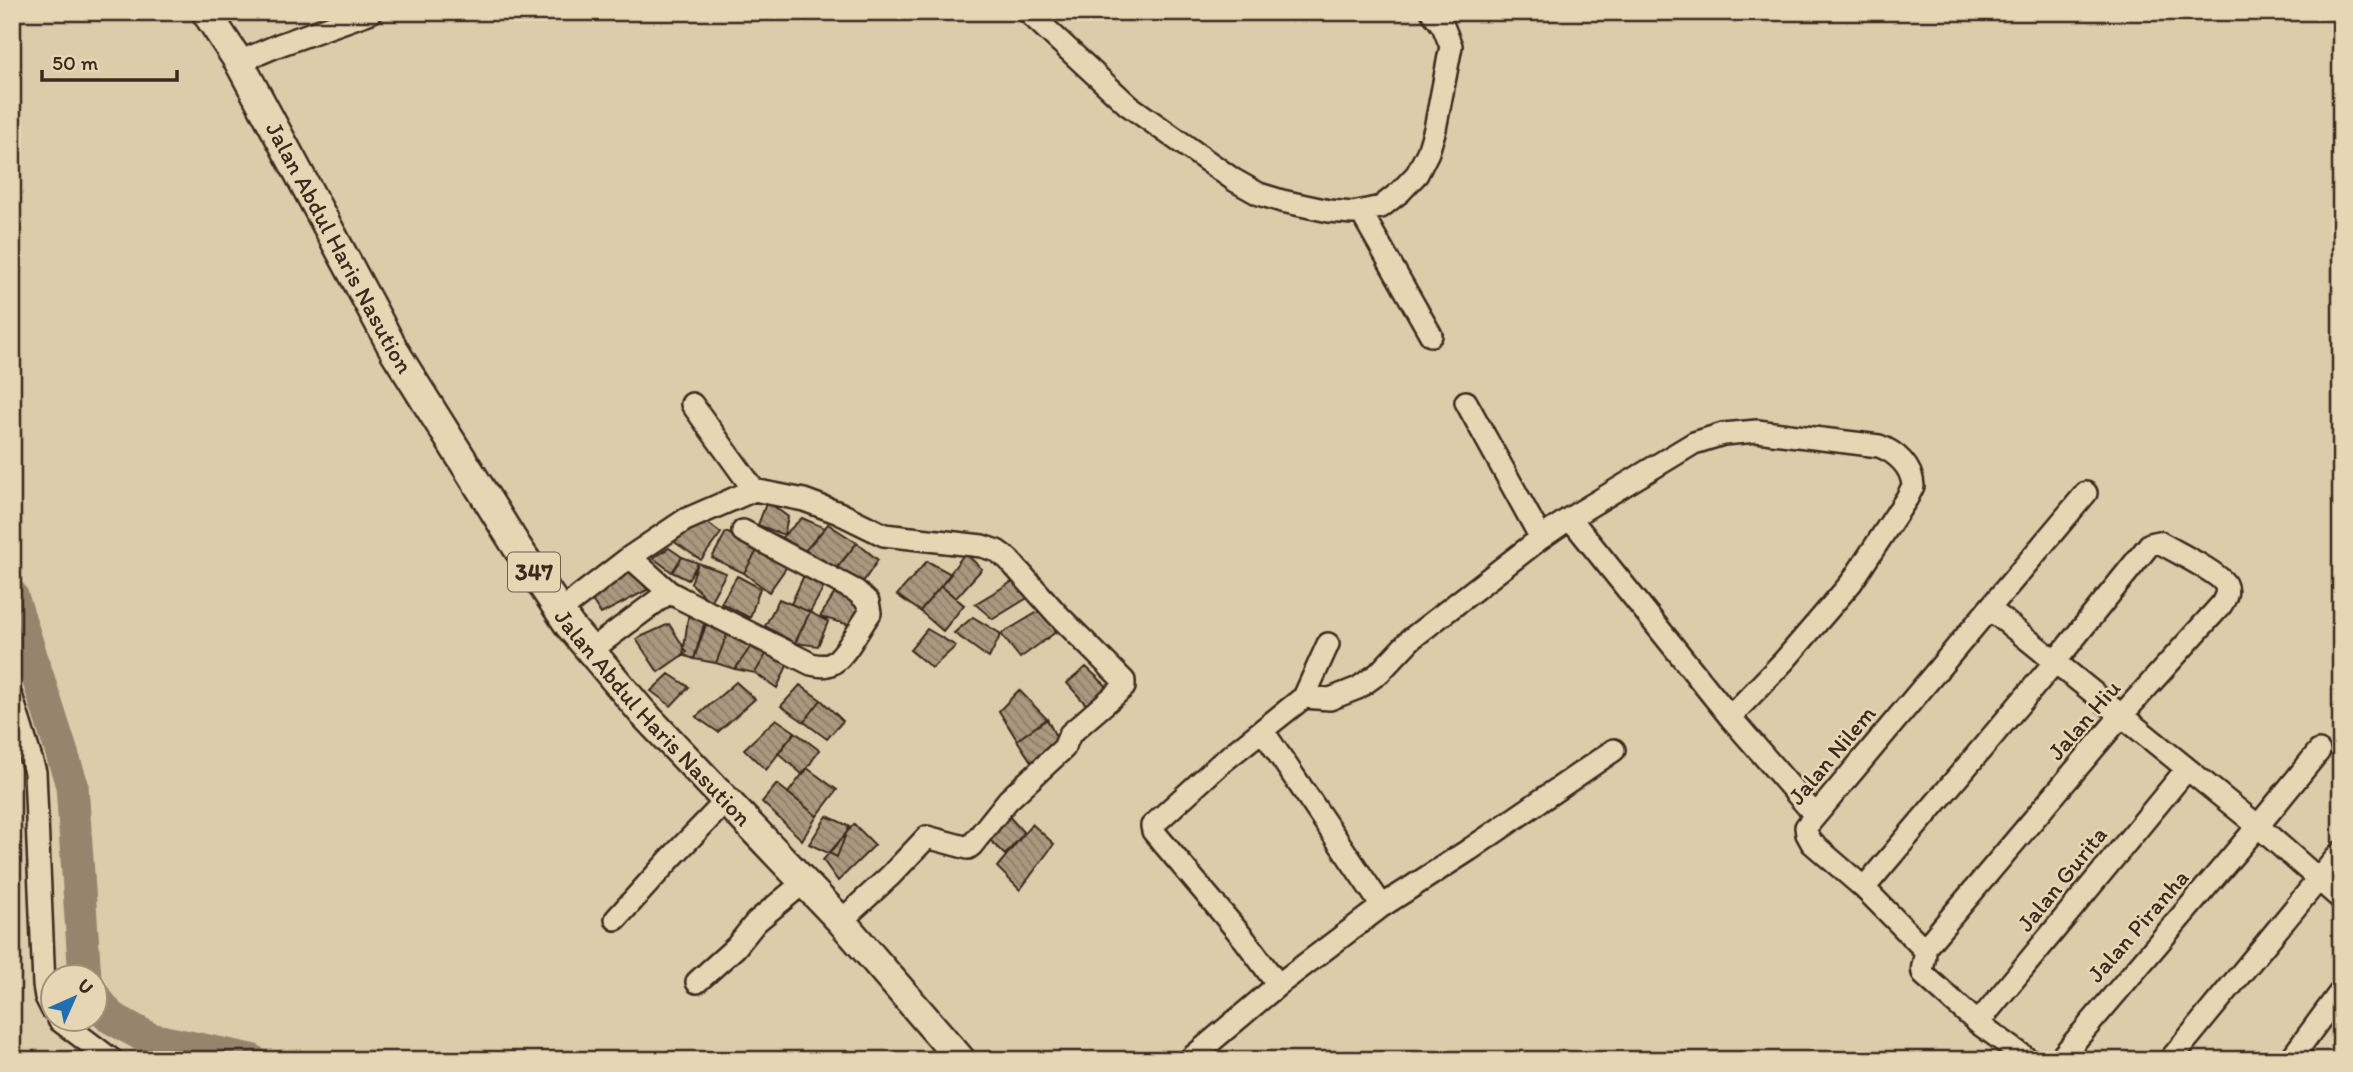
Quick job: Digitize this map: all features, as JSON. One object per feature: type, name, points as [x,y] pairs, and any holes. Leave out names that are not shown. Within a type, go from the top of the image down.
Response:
[{"type":"main road","name":"Jalan Abdul Haris Nasution","points":[[206,12],[239,62],[295,162],[395,352],[560,611],[642,712],[841,921],[961,1060]]},
{"type":"street","points":[[239,62],[371,12]]},
{"type":"street","points":[[1028,12],[1128,105],[1234,180],[1259,194],[1291,203],[1329,211],[1361,212],[1381,206],[1400,192],[1416,174],[1428,152],[1438,116],[1451,46],[1443,26],[1432,12]]},
{"type":"street","points":[[1361,212],[1431,335]]},
{"type":"street","points":[[1466,402],[1541,538]]},
{"type":"street","points":[[692,404],[754,491]]},
{"type":"street","points":[[1304,698],[1330,699],[1359,688],[1379,673],[1411,639],[1541,538],[1695,443],[1723,433],[1757,430],[1887,449],[1901,460],[1910,474],[1913,486],[1899,511],[1835,603],[1730,717]]},
{"type":"street","points":[[560,611],[630,557],[685,520],[754,491],[804,499],[884,535],[982,546],[997,551],[1008,559],[1125,684],[1070,734],[1064,748],[1008,800],[972,845],[968,848],[927,837],[841,921]]},
{"type":"street","name":"Jalan Nilem","points":[[1924,949],[1864,888],[1812,843],[1807,827],[2086,493]]},
{"type":"street","points":[[1570,518],[1730,717],[1815,816]]},
{"type":"street","points":[[630,557],[669,592],[811,664],[832,664],[870,612],[868,603],[856,591],[743,531]]},
{"type":"street","name":"Jalan Hiu","points":[[1924,949],[2121,716],[2226,598],[2225,584],[2158,542],[2146,547],[2055,662]]},
{"type":"street","points":[[590,651],[669,592]]},
{"type":"street","points":[[1990,609],[2258,826],[2341,899]]},
{"type":"street","points":[[1278,985],[1245,940],[1152,827],[1222,762],[1304,698],[1328,644]]},
{"type":"street","points":[[1864,888],[2055,662]]},
{"type":"street","points":[[12,698],[35,772],[43,964]]},
{"type":"street","points":[[1263,731],[1382,906]]},
{"type":"street","points":[[1189,1060],[1278,985],[1382,906],[1614,750]]},
{"type":"street","name":"Jalan Piranha","points":[[2059,1060],[2319,751]]},
{"type":"street","name":"Jalan Gurita","points":[[1978,1023],[2186,770]]},
{"type":"street","points":[[616,919],[726,801]]},
{"type":"street","points":[[2170,1060],[2341,852]]},
{"type":"street","points":[[697,982],[736,947],[756,922],[804,882]]},
{"type":"street","points":[[1924,949],[1924,975],[1978,1023],[2029,1060]]},
{"type":"street","points":[[2290,1060],[2341,992]]},
{"type":"street","points":[[78,1034],[112,1060]]},
{"type":"building","points":[[767,501],[788,517],[784,535],[758,525]]},
{"type":"building","points":[[701,518],[721,533],[701,560],[670,539]]},
{"type":"building","points":[[802,518],[825,528],[804,552],[780,539]]},
{"type":"building","points":[[828,524],[857,543],[834,571],[804,552]]},
{"type":"building","points":[[726,532],[758,549],[744,573],[712,558]]},
{"type":"building","points":[[857,543],[878,560],[859,588],[832,574]]},
{"type":"building","points":[[669,548],[682,557],[672,572],[653,558]]},
{"type":"building","points":[[758,549],[788,565],[769,592],[744,573]]},
{"type":"building","points":[[965,553],[982,569],[956,598],[941,586]]},
{"type":"building","points":[[682,557],[698,563],[688,580],[672,572]]},
{"type":"building","points":[[927,561],[951,574],[920,611],[897,595]]},
{"type":"building","points":[[698,563],[726,573],[710,602],[691,583]]},
{"type":"building","points":[[632,564],[647,590],[601,614],[590,597]]},
{"type":"building","points":[[805,573],[824,587],[810,612],[791,604]]},
{"type":"building","points":[[737,576],[760,588],[750,618],[721,603]]},
{"type":"building","points":[[1015,580],[1029,597],[993,619],[975,604]]},
{"type":"building","points":[[839,586],[860,601],[854,626],[820,617]]},
{"type":"building","points":[[941,586],[964,605],[943,631],[920,611]]},
{"type":"building","points":[[779,599],[810,612],[795,643],[765,626]]},
{"type":"building","points":[[1043,609],[1056,632],[1020,658],[1001,634]]},
{"type":"building","points":[[689,611],[708,619],[694,659],[683,655]]},
{"type":"building","points":[[810,612],[828,622],[818,646],[795,643]]},
{"type":"building","points":[[973,617],[1001,634],[989,658],[954,633]]},
{"type":"building","points":[[669,624],[687,652],[658,672],[636,639]]},
{"type":"building","points":[[704,624],[728,632],[716,663],[694,659]]},
{"type":"building","points":[[927,629],[956,646],[932,668],[910,650]]},
{"type":"building","points":[[728,632],[754,642],[735,669],[716,663]]},
{"type":"building","points":[[754,642],[768,651],[755,673],[735,669]]},
{"type":"building","points":[[768,651],[790,659],[777,688],[755,673]]},
{"type":"building","points":[[1086,667],[1112,691],[1090,709],[1067,683]]},
{"type":"building","points":[[669,674],[689,687],[671,706],[651,691]]},
{"type":"building","points":[[736,682],[755,699],[718,732],[696,717]]},
{"type":"building","points":[[800,685],[821,700],[804,722],[781,706]]},
{"type":"building","points":[[1019,690],[1047,719],[1017,740],[999,711]]},
{"type":"building","points":[[821,700],[843,721],[827,739],[804,722]]},
{"type":"building","points":[[776,719],[795,732],[766,770],[744,749]]},
{"type":"building","points":[[1047,719],[1061,747],[1034,766],[1017,740]]},
{"type":"building","points":[[795,732],[819,750],[803,775],[778,753]]},
{"type":"building","points":[[807,768],[837,790],[817,816],[788,793]]},
{"type":"building","points":[[777,784],[817,816],[802,840],[762,802]]},
{"type":"building","points":[[1007,814],[1024,833],[1005,855],[985,835]]},
{"type":"building","points":[[827,816],[849,826],[837,857],[809,844]]},
{"type":"building","points":[[854,824],[875,845],[838,881],[823,860]]},
{"type":"building","points":[[1032,824],[1054,844],[1020,890],[997,867]]},
{"type":"waterway","points":[[12,596],[72,785],[84,964]]},
{"type":"waterway","points":[[108,1014],[150,1039],[251,1060]]}]
